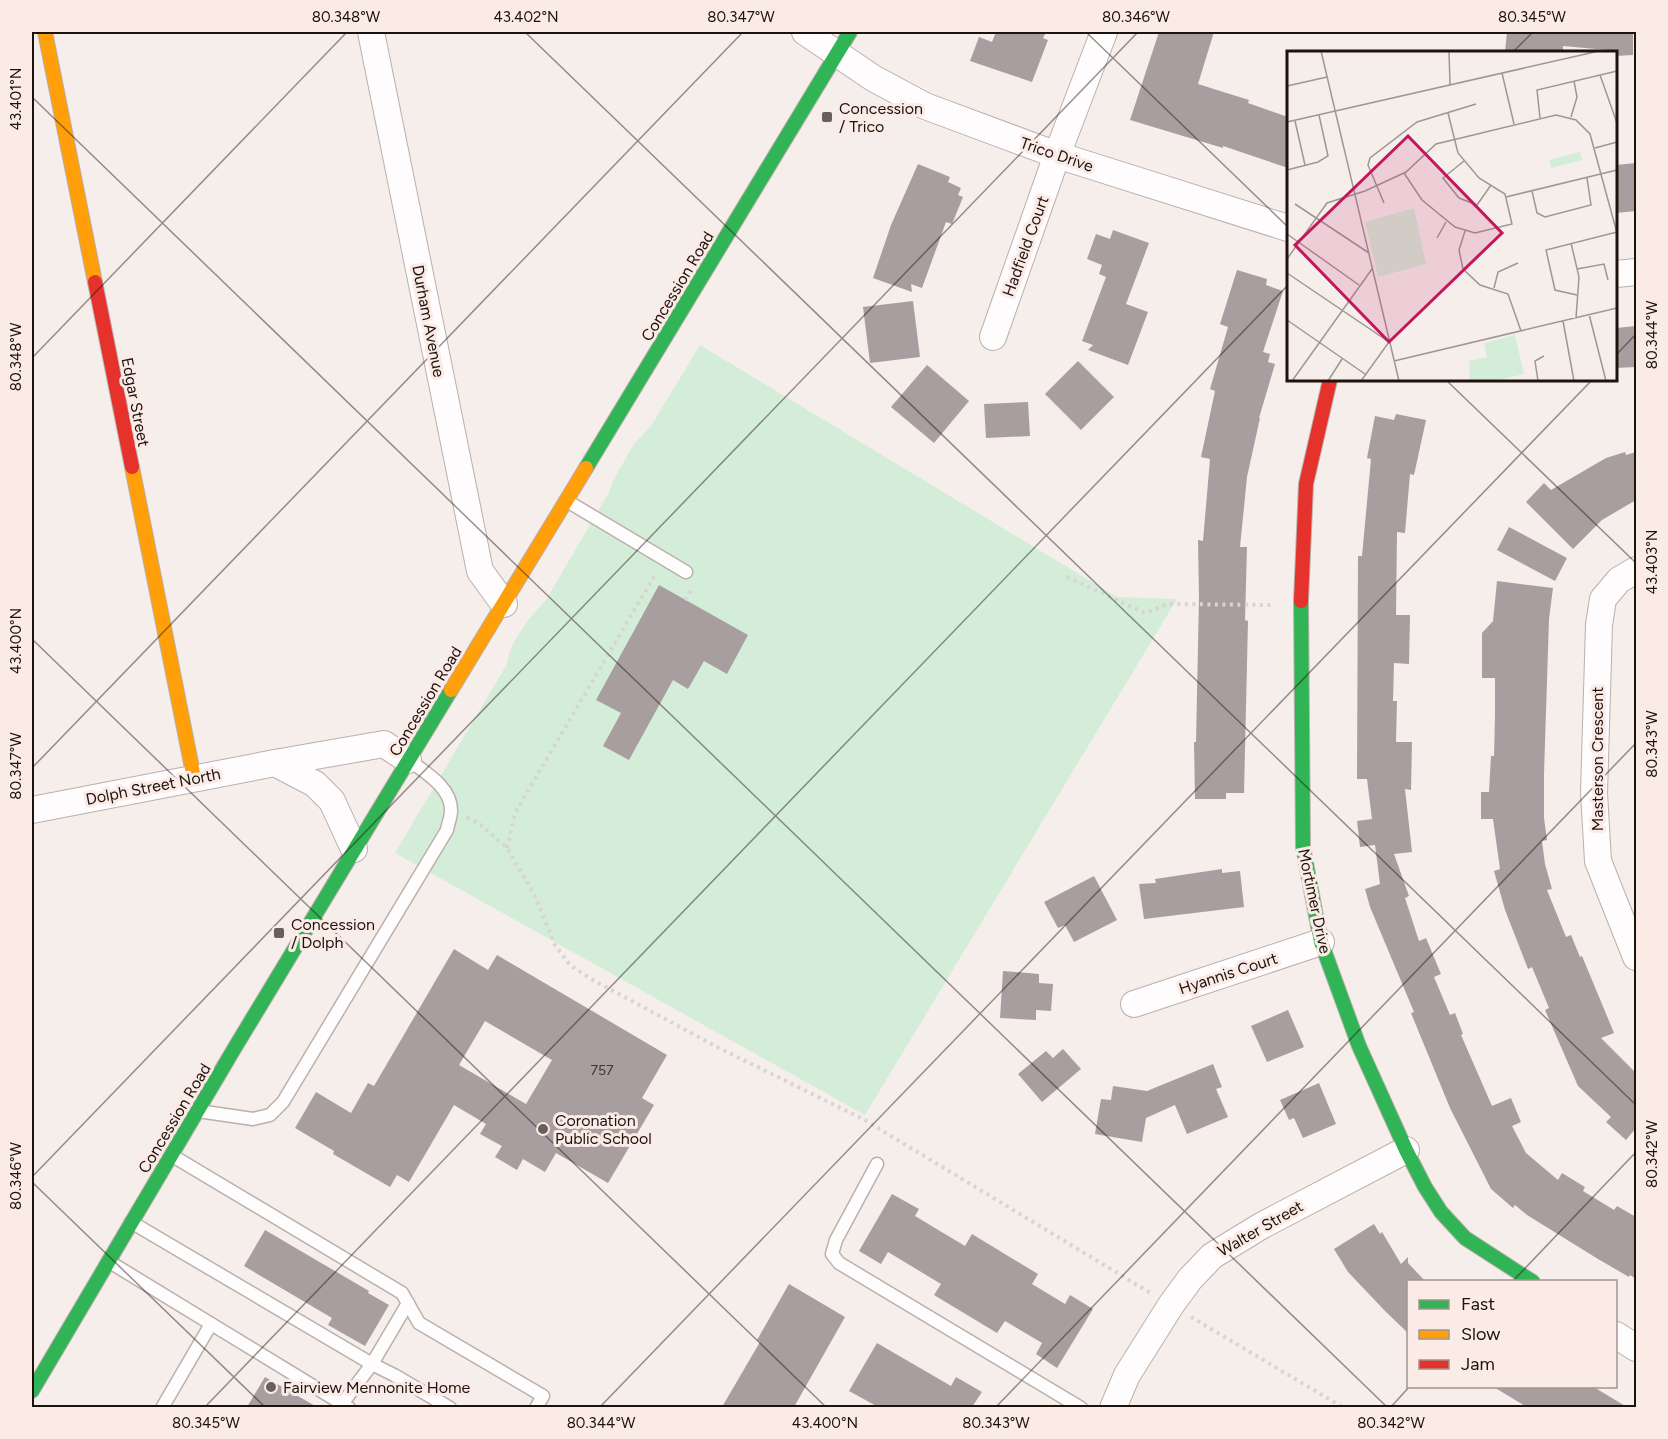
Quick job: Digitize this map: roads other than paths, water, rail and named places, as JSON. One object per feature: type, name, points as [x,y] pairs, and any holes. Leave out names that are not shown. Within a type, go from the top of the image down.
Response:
[{"type":"street","name":"Edgar Street","points":[[45,32],[194,778]]},
{"type":"street","name":"Durham Avenue","points":[[371,32],[480,571],[504,604]]},
{"type":"street","name":"Trico Drive","points":[[805,32],[873,78],[925,106],[1057,155],[1287,228]]},
{"type":"street","name":"Concession Road","points":[[32,1390],[354,849],[850,32]]},
{"type":"street","name":"Hadfield Court","points":[[993,337],[1057,155],[1104,32]]},
{"type":"street","points":[[1617,274],[1636,272]]},
{"type":"street","name":"Mortimer Drive","points":[[1330,381],[1306,484],[1301,593],[1303,847],[1321,942],[1359,1046],[1425,1187],[1441,1212],[1465,1238],[1531,1280]]},
{"type":"street","name":"Masterson Crescent","points":[[1636,570],[1619,580],[1604,599],[1599,625],[1594,793],[1598,861],[1636,957]]},
{"type":"street","name":"Dolph Street North","points":[[32,810],[384,744],[408,760]]},
{"type":"street","points":[[275,763],[315,784],[332,801],[354,849]]},
{"type":"street","name":"Hyannis Court","points":[[1134,1004],[1321,942]]},
{"type":"street","name":"Walter Street","points":[[1113,1407],[1127,1375],[1171,1305],[1190,1279],[1212,1256],[1261,1226],[1406,1150]]},
{"type":"street","points":[[1617,1336],[1636,1348]]},
{"type":"lane","points":[[566,501],[685,578]]},
{"type":"lane","points":[[197,1110],[253,1119],[270,1115],[283,1102],[320,1042],[447,830],[452,810],[445,792],[408,760]]},
{"type":"lane","points":[[170,1155],[402,1293],[419,1323],[543,1396],[536,1407]]},
{"type":"lane","points":[[877,1164],[836,1240],[832,1254],[839,1263],[1081,1407]]},
{"type":"lane","points":[[130,1222],[372,1364],[450,1407]]},
{"type":"lane","points":[[107,1261],[346,1406],[408,1303]]},
{"type":"lane","points":[[162,1407],[210,1324]]},
{"type":"place","name":"Concession / Trico","points":[[827,117]]},
{"type":"place","name":"Concession / Dolph","points":[[279,933]]},
{"type":"place","name":"Coronation Public School","points":[[543,1129]]},
{"type":"place","name":"Fairview Mennonite Home","points":[[271,1387]]}]
